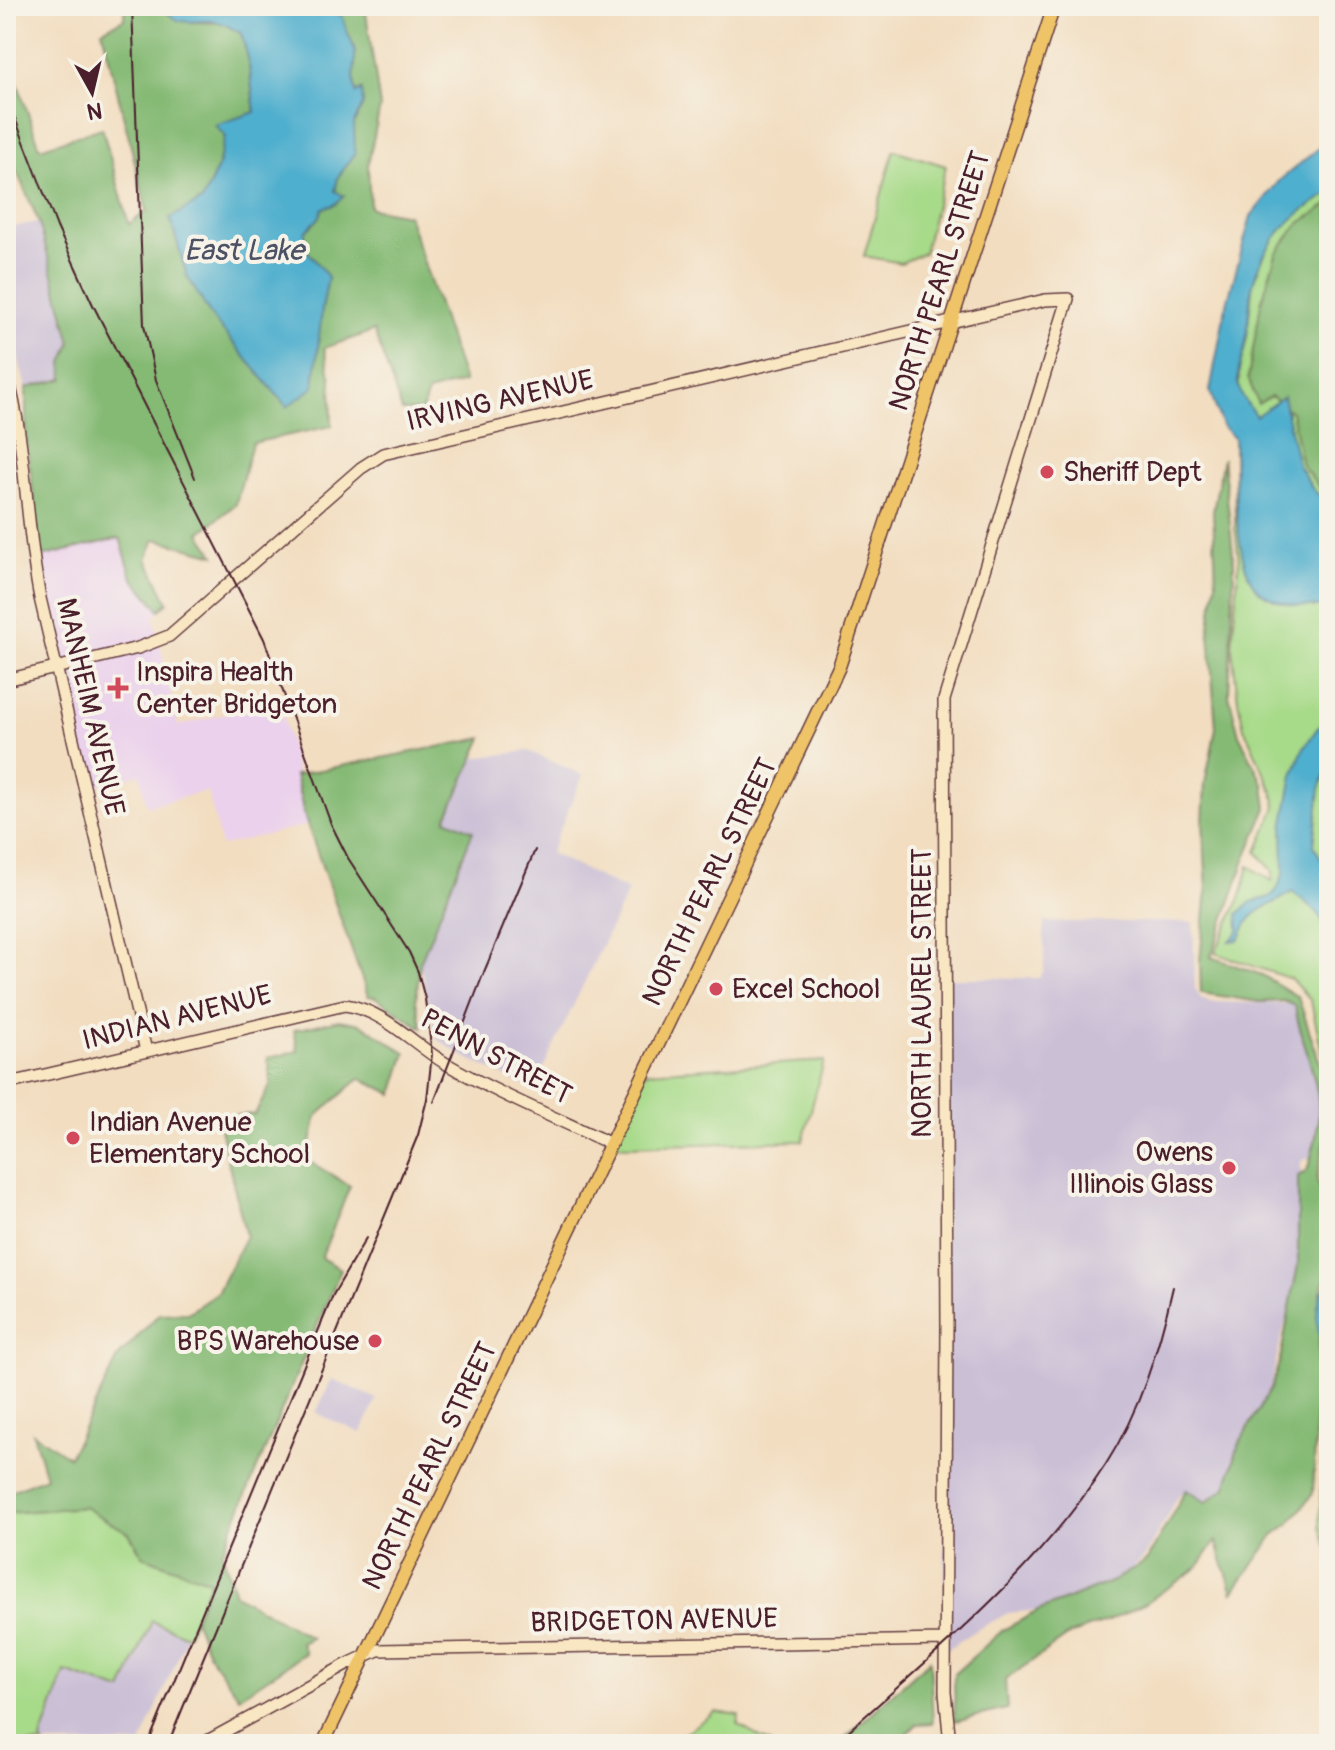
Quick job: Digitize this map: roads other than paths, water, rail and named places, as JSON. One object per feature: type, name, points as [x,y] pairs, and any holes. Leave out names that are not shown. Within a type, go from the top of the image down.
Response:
[{"type":"main road","name":"NORTH PEARL STREET","points":[[323,1744],[839,667],[1054,6]]},
{"type":"street","name":"IRVING AVENUE","points":[[6,680],[138,648],[169,636],[361,468],[383,454],[952,321],[1045,300],[1068,299]]},
{"type":"street","name":"NORTH LAUREL STREET","points":[[950,1744],[945,1640],[944,700],[1068,299]]},
{"type":"street","name":"MANHEIM AVENUE","points":[[6,371],[21,446],[32,556],[55,668],[146,1051]]},
{"type":"street","name":"INDIAN AVENUE","points":[[6,1084],[327,1007],[360,1007]]},
{"type":"street","name":"PENN STREET","points":[[360,1007],[465,1074],[611,1144]]},
{"type":"street","name":"BRIDGETON AVENUE","points":[[202,1744],[366,1655],[386,1649],[945,1640]]},
{"type":"water","name":"East Lake","points":[[163,6],[334,6],[336,13],[343,17],[354,48],[356,93],[362,90],[363,104],[354,123],[355,154],[338,177],[335,191],[344,196],[334,205],[323,208],[319,218],[305,232],[305,248],[328,277],[314,387],[287,407],[213,319],[187,276],[170,218],[203,200],[218,167],[225,136],[215,125],[255,112],[248,58],[241,33],[215,22],[176,19]]},
{"type":"water","points":[[1319,148],[1329,150],[1329,194],[1282,229],[1259,265],[1252,287],[1247,336],[1238,378],[1241,394],[1256,416],[1283,397],[1298,465],[1313,489],[1329,506],[1329,606],[1311,607],[1274,600],[1258,590],[1250,578],[1237,518],[1234,438],[1222,426],[1210,391],[1225,311],[1251,216],[1280,180]]},
{"type":"water","points":[[1329,718],[1329,763],[1320,789],[1314,846],[1329,872],[1329,945],[1323,949],[1326,931],[1319,916],[1292,892],[1257,913],[1248,922],[1239,940],[1230,941],[1239,931],[1238,914],[1251,902],[1270,897],[1277,890],[1284,872],[1283,828],[1293,775],[1303,749]]},
{"type":"water","points":[[1329,1283],[1329,1362],[1319,1332],[1317,1311]]},
{"type":"waterway","points":[[1323,604],[1329,614]]},
{"type":"railway","points":[[132,6],[144,325],[156,380],[195,478]]},
{"type":"railway","points":[[6,95],[57,227],[93,305],[264,639],[331,824],[348,858],[409,952],[418,972],[432,1054],[427,1099],[418,1135],[168,1744]]},
{"type":"railway","points":[[434,1102],[535,850]]},
{"type":"railway","points":[[148,1744],[333,1295],[366,1238]]},
{"type":"railway","points":[[834,1744],[979,1613],[1047,1542],[1078,1504],[1129,1423],[1155,1356],[1173,1287]]},
{"type":"place","name":"Sheriff Dept","points":[[1047,472]]},
{"type":"place","name":"Inspira Health Center Bridgeton","points":[[118,688]]},
{"type":"place","name":"Excel School","points":[[716,989]]},
{"type":"place","name":"Indian Avenue Elementary School","points":[[73,1138]]},
{"type":"place","name":"Owens Illinois Glass","points":[[1229,1168]]},
{"type":"place","name":"BPS Warehouse","points":[[375,1341]]}]
